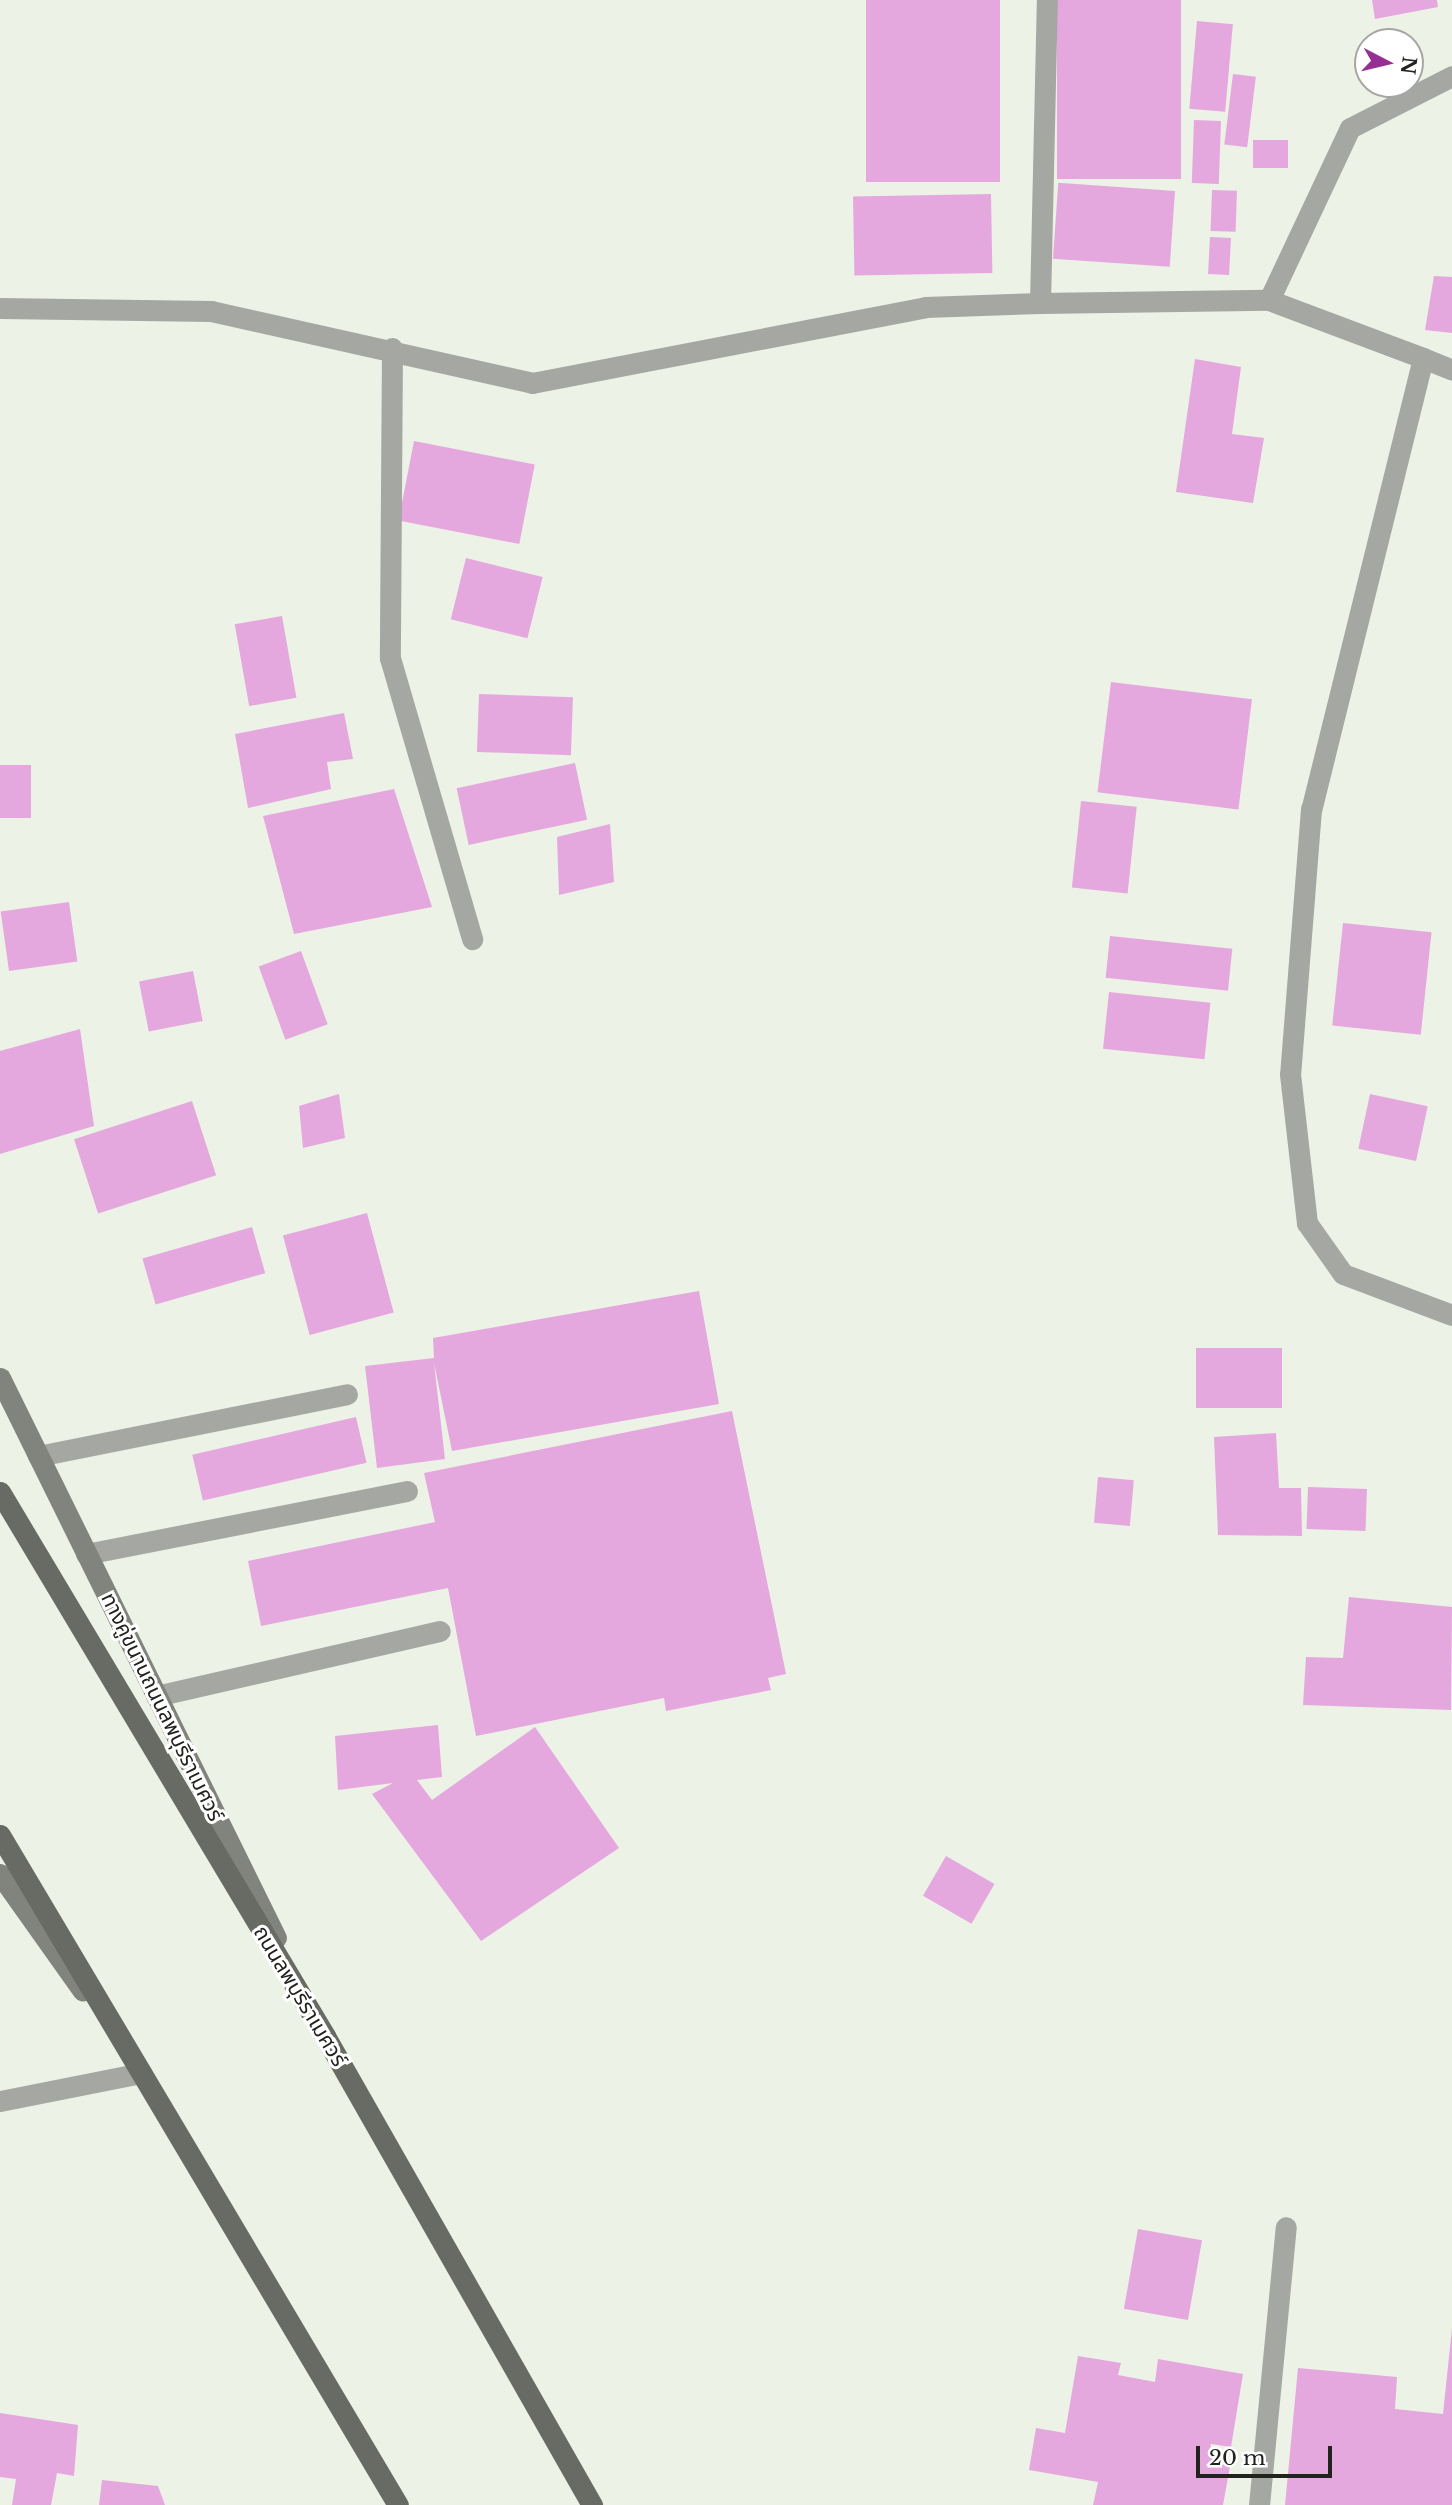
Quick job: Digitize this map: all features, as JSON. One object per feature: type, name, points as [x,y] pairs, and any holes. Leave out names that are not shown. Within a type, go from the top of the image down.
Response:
[{"type":"main road","name":"ทางคู่ขนานถนนลพบุรีราเมศวร์","points":[[0,1378],[324,2036]]},
{"type":"main road","name":"ถนนลพบุรีราเมศวร์","points":[[0,1492],[324,2036],[592,2505]]},
{"type":"main road","points":[[0,1835],[398,2505]]},
{"type":"main road","points":[[0,1874],[141,2073]]},
{"type":"street","points":[[1040,303],[1048,0]]},
{"type":"street","points":[[1269,300],[1350,128],[1452,76]]},
{"type":"street","points":[[0,308],[211,311],[393,348],[532,383],[925,307],[1269,300],[1452,370]]},
{"type":"street","points":[[393,348],[390,658],[472,939]]},
{"type":"street","points":[[1423,358],[1311,809],[1290,1073],[1307,1223],[1343,1274],[1452,1315]]},
{"type":"street","points":[[38,1455],[346,1394]]},
{"type":"street","points":[[86,1554],[407,1491]]},
{"type":"street","points":[[156,1696],[440,1631]]},
{"type":"street","points":[[0,2101],[141,2073]]},
{"type":"street","points":[[1259,2505],[1286,2227]]},
{"type":"building","points":[[866,0],[1000,0],[1000,182],[866,182]]},
{"type":"building","points":[[1057,0],[1181,0],[1181,179],[1057,179]]},
{"type":"building","points":[[1372,0],[1437,0],[1438,7],[1375,19]]},
{"type":"building","points":[[1197,21],[1233,24],[1225,112],[1189,109]]},
{"type":"building","points":[[1233,74],[1256,77],[1247,147],[1224,144]]},
{"type":"building","points":[[1194,120],[1221,121],[1219,184],[1192,183]]},
{"type":"building","points":[[1253,140],[1288,140],[1288,168],[1253,168]]},
{"type":"building","points":[[1058,183],[1175,191],[1170,267],[1053,259]]},
{"type":"building","points":[[1212,190],[1237,191],[1236,232],[1211,231]]},
{"type":"building","points":[[991,194],[992,273],[854,275],[853,196]]},
{"type":"building","points":[[1210,237],[1231,238],[1229,275],[1208,274]]},
{"type":"building","points":[[1434,276],[1452,277],[1452,333],[1425,330]]},
{"type":"building","points":[[1195,359],[1241,367],[1232,434],[1264,438],[1253,503],[1176,492]]},
{"type":"building","points":[[414,441],[535,464],[519,544],[399,521]]},
{"type":"building","points":[[466,558],[543,577],[527,638],[451,619]]},
{"type":"building","points":[[282,616],[296,698],[249,706],[235,624]]},
{"type":"building","points":[[1111,682],[1252,699],[1238,809],[1097,792]]},
{"type":"building","points":[[479,694],[573,697],[571,755],[477,752]]},
{"type":"building","points":[[344,713],[353,759],[327,762],[331,789],[248,808],[235,734]]},
{"type":"building","points":[[575,763],[587,820],[469,845],[457,788]]},
{"type":"building","points":[[0,765],[31,765],[31,818],[0,818]]},
{"type":"building","points":[[394,789],[432,907],[294,934],[263,816]]},
{"type":"building","points":[[1081,801],[1137,807],[1128,893],[1072,888]]},
{"type":"building","points":[[610,824],[614,882],[559,895],[557,837]]},
{"type":"building","points":[[69,902],[77,961],[9,971],[1,912]]},
{"type":"building","points":[[1343,923],[1432,932],[1421,1035],[1332,1025]]},
{"type":"building","points":[[1110,936],[1232,949],[1228,991],[1106,978]]},
{"type":"building","points":[[301,951],[328,1024],[285,1040],[259,966]]},
{"type":"building","points":[[193,971],[203,1021],[149,1032],[139,981]]},
{"type":"building","points":[[1109,992],[1210,1003],[1204,1059],[1103,1049]]},
{"type":"building","points":[[80,1029],[94,1126],[0,1154],[0,1051]]},
{"type":"building","points":[[339,1094],[345,1138],[303,1148],[299,1106]]},
{"type":"building","points":[[1370,1094],[1428,1106],[1416,1161],[1358,1149]]},
{"type":"building","points":[[192,1101],[216,1175],[98,1214],[74,1139]]},
{"type":"building","points":[[367,1213],[394,1312],[310,1335],[283,1236]]},
{"type":"building","points":[[252,1227],[265,1273],[156,1305],[142,1258]]},
{"type":"building","points":[[699,1291],[719,1404],[452,1451],[434,1363],[445,1459],[377,1468],[365,1366],[434,1358],[433,1338]]},
{"type":"building","points":[[1196,1348],[1282,1348],[1282,1408],[1196,1408]]},
{"type":"building","points":[[732,1411],[786,1674],[768,1678],[771,1690],[666,1711],[664,1698],[476,1736],[448,1588],[261,1626],[248,1561],[435,1522],[424,1473]]},
{"type":"building","points":[[356,1417],[367,1463],[203,1501],[192,1455]]},
{"type":"building","points":[[1276,1433],[1279,1488],[1301,1488],[1302,1536],[1218,1535],[1214,1437]]},
{"type":"building","points":[[1098,1477],[1134,1480],[1130,1526],[1094,1523]]},
{"type":"building","points":[[1308,1487],[1367,1489],[1365,1531],[1307,1529]]},
{"type":"building","points":[[1349,1597],[1452,1607],[1451,1710],[1303,1705],[1306,1657],[1343,1658]]},
{"type":"building","points":[[438,1725],[442,1777],[417,1780],[432,1800],[535,1727],[619,1848],[481,1941],[372,1794],[393,1783],[338,1790],[335,1736]]},
{"type":"building","points":[[946,1856],[994,1884],[971,1924],[923,1896]]},
{"type":"building","points":[[1138,2229],[1202,2240],[1188,2320],[1124,2309]]},
{"type":"building","points":[[1452,2328],[1452,2505],[1285,2505],[1298,2368],[1397,2377],[1395,2409],[1443,2414]]},
{"type":"building","points":[[1078,2356],[1121,2363],[1118,2375],[1155,2382],[1158,2359],[1243,2374],[1231,2447],[1211,2444],[1209,2457],[1231,2461],[1223,2505],[1093,2505],[1098,2482],[1029,2470],[1036,2428],[1065,2433]]},
{"type":"building","points":[[0,2413],[78,2425],[74,2476],[57,2473],[51,2505],[12,2505],[16,2479],[0,2477]]},
{"type":"building","points":[[102,2480],[158,2486],[165,2505],[99,2505]]}]
